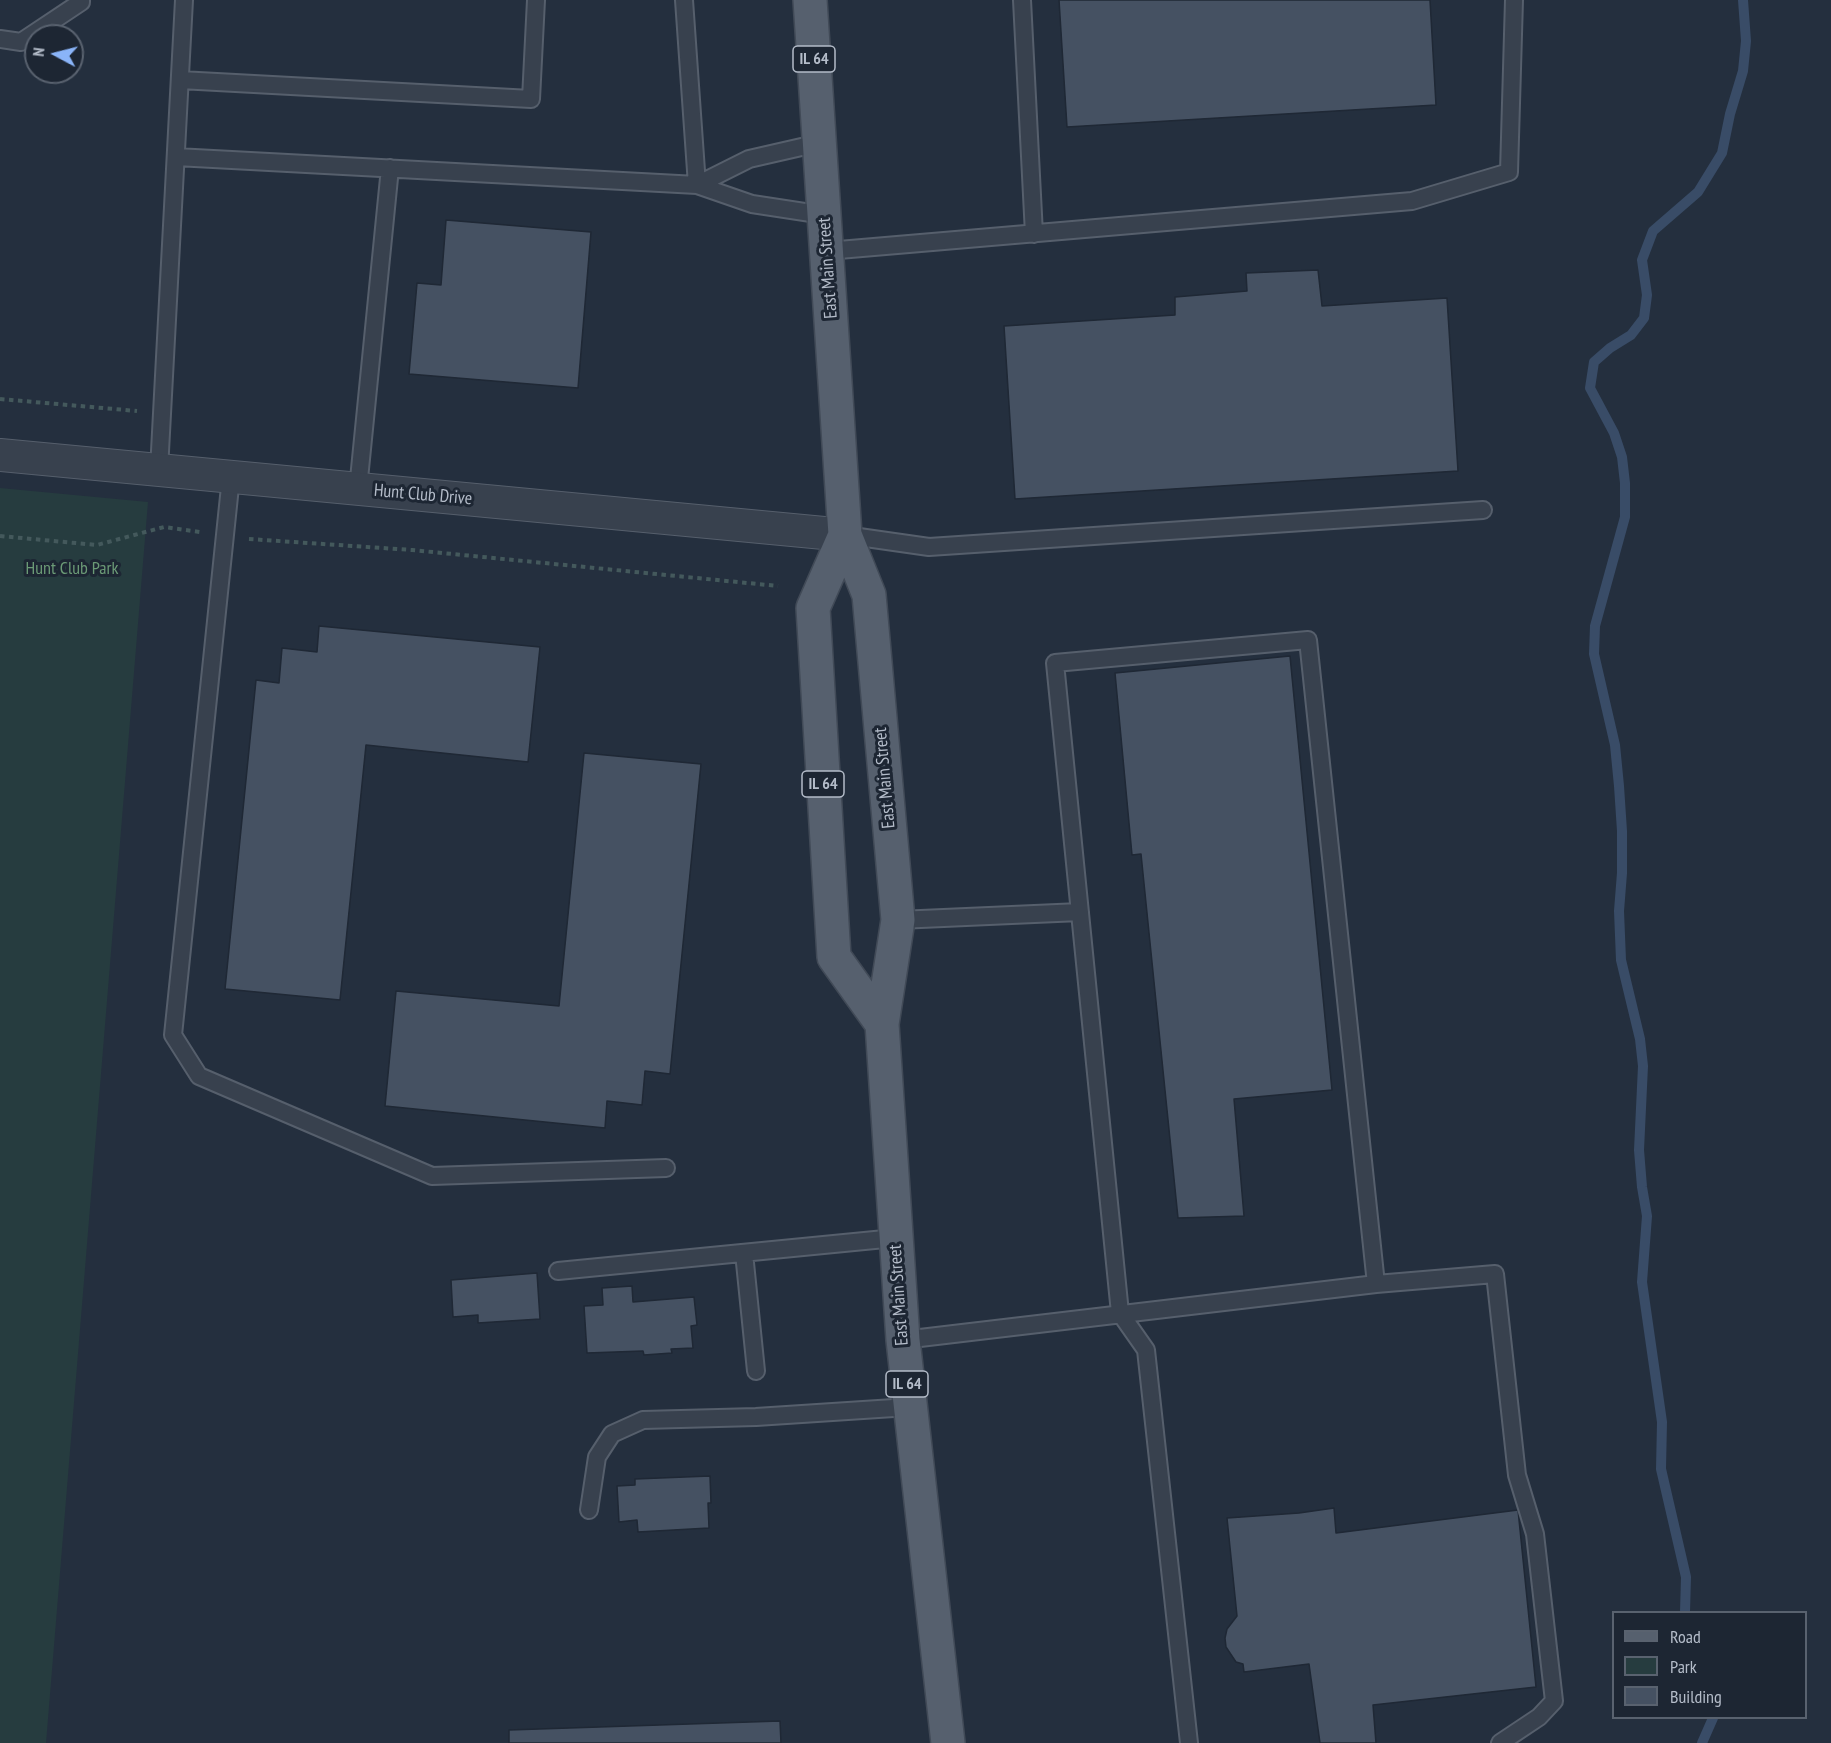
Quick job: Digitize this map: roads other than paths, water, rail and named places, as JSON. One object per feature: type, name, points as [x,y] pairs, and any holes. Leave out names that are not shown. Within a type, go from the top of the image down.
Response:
[{"type":"main road","name":"East Main Street","points":[[810,0],[845,536],[869,595],[898,920],[882,1024],[895,1238],[909,1407],[948,1743]]},
{"type":"main road","name":"East Main Street","points":[[845,536],[813,608],[834,957],[882,1024]]},
{"type":"street","name":"Hunt Club Drive","points":[[0,455],[845,536]]},
{"type":"lane","points":[[0,39],[21,42],[81,0]]},
{"type":"lane","points":[[159,470],[184,0]]},
{"type":"lane","points":[[180,80],[531,99],[536,0]]},
{"type":"lane","points":[[684,0],[697,185]]},
{"type":"lane","points":[[1022,0],[1034,234]]},
{"type":"lane","points":[[827,251],[1412,201],[1509,172],[1514,0]]},
{"type":"lane","points":[[697,185],[749,159],[819,143]]},
{"type":"lane","points":[[176,157],[697,185],[752,204],[824,215]]},
{"type":"lane","points":[[358,489],[390,168]]},
{"type":"lane","points":[[231,477],[173,1035],[199,1076],[432,1176],[666,1168]]},
{"type":"lane","points":[[845,536],[929,547],[1484,510]]},
{"type":"lane","points":[[1189,1743],[1146,1350],[1120,1313],[1055,663],[1308,640],[1376,1284]]},
{"type":"lane","points":[[898,920],[1080,912]]},
{"type":"lane","points":[[558,1271],[895,1238]]},
{"type":"lane","points":[[744,1253],[756,1371]]},
{"type":"lane","points":[[903,1340],[1376,1284],[1495,1274],[1517,1475],[1535,1534],[1554,1701],[1539,1718],[1500,1743]]},
{"type":"lane","points":[[589,1510],[597,1457],[612,1434],[643,1420],[756,1417],[909,1407]]},
{"type":"waterway","points":[[1685,1611],[1686,1577],[1661,1469],[1662,1422],[1642,1282],[1647,1216],[1639,1150],[1643,1066],[1640,1039],[1621,960],[1619,911],[1622,831],[1619,786],[1615,745],[1594,654],[1595,626],[1625,517],[1625,483],[1622,457],[1614,433],[1590,388],[1594,362],[1610,348],[1631,335],[1644,318],[1647,295],[1642,260],[1653,231],[1698,192],[1722,153],[1730,114],[1743,71],[1746,41],[1743,0]]},
{"type":"waterway","points":[[1702,1743],[1713,1719]]},
{"type":"park label","name":"Hunt Club Park","points":[[72,569]]}]
